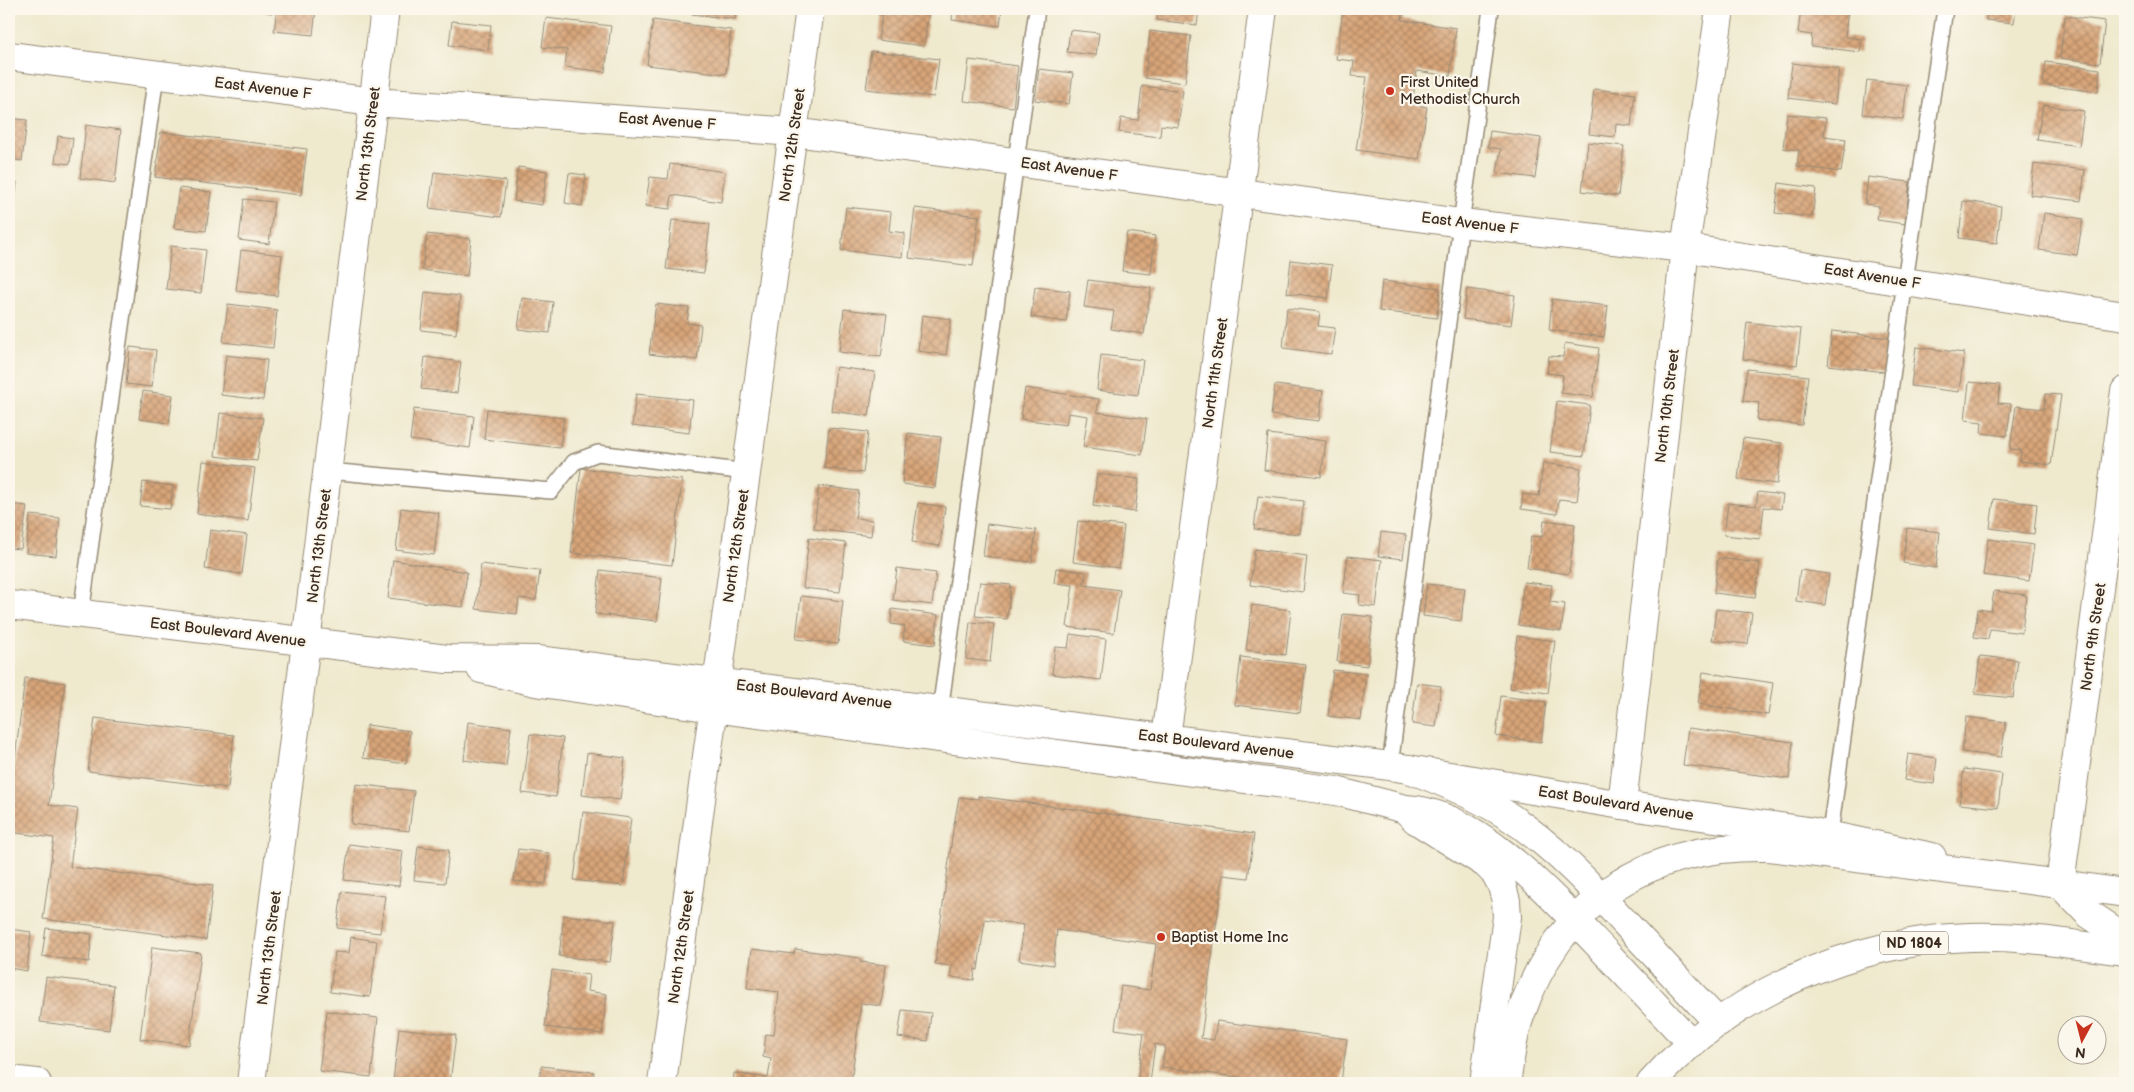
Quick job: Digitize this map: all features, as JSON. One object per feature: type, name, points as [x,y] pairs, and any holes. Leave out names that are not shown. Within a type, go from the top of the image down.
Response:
[{"type":"street","name":"North 13th Street","points":[[251,1083],[308,642],[385,9]]},
{"type":"street","name":"North 12th Street","points":[[662,1083],[810,9]]},
{"type":"street","name":"North 11th Street","points":[[1166,738],[1263,9]]},
{"type":"street","name":"North 10th Street","points":[[1622,805],[1686,248],[1720,9]]},
{"type":"street","name":"East Avenue F","points":[[9,56],[374,102],[794,132],[1461,223],[1686,248],[2125,316]]},
{"type":"street","name":"North 9th Street","points":[[2060,884],[2125,391]]},
{"type":"street","name":"East Boulevard Avenue","points":[[9,605],[447,659],[537,660],[715,695],[1336,791],[1406,809],[1416,820],[1486,864],[1496,874],[1506,900],[1505,934],[1484,1083]]},
{"type":"street","name":"East Boulevard Avenue","points":[[715,695],[940,711],[1399,768],[1622,805],[1978,874],[2125,893]]},
{"type":"street","points":[[1399,768],[1462,790],[1506,815],[1553,850],[1601,897],[1719,1023]]},
{"type":"street","points":[[1406,809],[1418,809],[1435,814],[1473,833],[1493,846],[1530,876],[1575,920],[1692,1044]]},
{"type":"street","name":"East Boulevard Avenue","points":[[1506,1083],[1515,1034],[1528,996],[1548,955],[1575,920],[1616,885],[1653,865],[1700,850],[1746,846],[1792,849],[1829,844]]},
{"type":"street","points":[[2060,884],[2089,914],[2125,938]]},
{"type":"street","name":"ND 1804","points":[[1651,1083],[1692,1044],[1753,1000],[1804,973],[1855,956],[1915,942],[1970,937],[2005,937],[2125,951]]},
{"type":"lane","points":[[940,711],[1037,9]]},
{"type":"lane","points":[[1399,768],[1461,223],[1491,9]]},
{"type":"lane","points":[[1829,844],[1905,282],[1945,9]]},
{"type":"lane","points":[[81,614],[156,75]]},
{"type":"lane","points":[[328,472],[551,491],[574,462],[598,454],[746,472]]},
{"type":"building","points":[[249,9],[273,9],[272,13]]},
{"type":"building","points":[[277,9],[316,9],[313,35],[274,31]]},
{"type":"building","points":[[692,9],[736,9],[735,19],[691,14]]},
{"type":"building","points":[[883,9],[949,9],[948,13],[929,10],[924,46],[878,40]]},
{"type":"building","points":[[953,9],[1002,9],[1000,26],[952,20]]},
{"type":"building","points":[[1158,9],[1199,9],[1197,25],[1157,20]]},
{"type":"building","name":"First United Methodist Church","points":[[1343,9],[1404,9],[1402,20],[1456,28],[1450,76],[1417,71],[1412,104],[1427,107],[1419,159],[1356,150],[1367,77],[1352,76],[1354,61],[1336,59]]},
{"type":"building","points":[[1801,9],[1848,9],[1845,37],[1862,39],[1860,52],[1811,46],[1812,35],[1798,33]]},
{"type":"building","points":[[1987,9],[2016,9],[2014,23],[1986,20]]},
{"type":"building","points":[[2065,16],[2105,21],[2100,63],[2060,58]]},
{"type":"building","points":[[546,18],[611,26],[605,72],[565,67],[567,50],[542,47]]},
{"type":"building","points":[[653,20],[731,30],[726,74],[647,65]]},
{"type":"building","points":[[452,21],[491,25],[488,50],[449,45]]},
{"type":"building","points":[[1070,30],[1099,33],[1096,55],[1067,52]]},
{"type":"building","points":[[1150,31],[1191,36],[1185,83],[1145,78]]},
{"type":"building","points":[[871,51],[939,59],[934,97],[866,89]]},
{"type":"building","points":[[969,60],[1018,66],[1013,107],[964,101]]},
{"type":"building","points":[[2046,62],[2100,69],[2098,92],[2043,85]]},
{"type":"building","points":[[1792,63],[1839,69],[1835,104],[1788,98]]},
{"type":"building","points":[[1039,69],[1073,73],[1069,104],[1035,100]]},
{"type":"building","points":[[1867,80],[1907,85],[1903,119],[1863,114]]},
{"type":"building","points":[[1142,86],[1183,91],[1178,127],[1161,125],[1160,137],[1119,132],[1121,118],[1138,120]]},
{"type":"building","points":[[1594,89],[1635,94],[1631,126],[1616,124],[1615,137],[1589,134]]},
{"type":"building","points":[[2043,105],[2084,111],[2079,146],[2037,140]]},
{"type":"building","points":[[1787,114],[1826,118],[1824,136],[1846,139],[1841,172],[1797,166],[1799,150],[1783,148]]},
{"type":"building","points":[[9,118],[27,120],[22,161],[9,159]]},
{"type":"building","points":[[86,125],[121,130],[115,183],[80,178]]},
{"type":"building","points":[[1490,131],[1541,138],[1535,178],[1497,173],[1501,149],[1488,147]]},
{"type":"building","points":[[161,132],[307,149],[301,195],[155,177]]},
{"type":"building","points":[[58,136],[73,138],[70,164],[55,162]]},
{"type":"building","points":[[1588,142],[1624,146],[1618,196],[1582,191]]},
{"type":"building","points":[[670,164],[725,172],[721,202],[672,195],[670,209],[645,206],[650,177],[668,179]]},
{"type":"building","points":[[2034,164],[2085,170],[2081,201],[2030,195]]},
{"type":"building","points":[[518,167],[547,171],[542,205],[514,201]]},
{"type":"building","points":[[434,172],[506,181],[501,217],[429,208]]},
{"type":"building","points":[[569,173],[586,175],[582,206],[565,203]]},
{"type":"building","points":[[1868,177],[1910,182],[1905,224],[1877,220],[1879,206],[1865,204]]},
{"type":"building","points":[[9,181],[17,182],[13,220],[9,219]]},
{"type":"building","points":[[1779,183],[1816,188],[1812,217],[1775,213]]},
{"type":"building","points":[[179,188],[211,192],[206,231],[174,228]]},
{"type":"building","points":[[244,199],[274,202],[269,244],[239,240]]},
{"type":"building","points":[[1963,201],[2001,206],[1997,243],[1959,238]]},
{"type":"building","points":[[846,207],[891,212],[889,231],[905,233],[902,257],[841,250]]},
{"type":"building","points":[[915,208],[979,216],[973,266],[909,258]]},
{"type":"building","points":[[2044,213],[2083,219],[2077,255],[2039,250]]},
{"type":"building","points":[[672,220],[710,224],[704,273],[666,269]]},
{"type":"building","points":[[1127,232],[1155,236],[1151,274],[1122,271]]},
{"type":"building","points":[[427,234],[471,239],[467,276],[422,270]]},
{"type":"building","points":[[171,246],[206,250],[201,293],[166,289]]},
{"type":"building","points":[[241,250],[282,255],[277,296],[236,291]]},
{"type":"building","points":[[1291,260],[1332,265],[1328,298],[1287,293]]},
{"type":"building","points":[[1088,280],[1151,288],[1144,334],[1111,329],[1114,311],[1084,307]]},
{"type":"building","points":[[1382,281],[1440,288],[1437,318],[1379,311]]},
{"type":"building","points":[[1035,287],[1070,291],[1066,322],[1031,317]]},
{"type":"building","points":[[1467,289],[1515,295],[1511,325],[1463,319]]},
{"type":"building","points":[[425,292],[460,296],[456,334],[421,330]]},
{"type":"building","points":[[522,298],[553,302],[550,333],[518,329]]},
{"type":"building","points":[[1552,299],[1608,306],[1604,337],[1549,330]]},
{"type":"building","points":[[228,304],[277,310],[273,348],[223,342]]},
{"type":"building","points":[[656,304],[689,308],[687,323],[701,325],[697,360],[649,354]]},
{"type":"building","points":[[1287,308],[1320,312],[1318,326],[1335,328],[1331,354],[1283,348]]},
{"type":"building","points":[[844,309],[887,314],[881,357],[839,352]]},
{"type":"building","points":[[922,315],[951,319],[946,355],[918,351]]},
{"type":"building","points":[[1747,322],[1801,329],[1797,365],[1743,359]]},
{"type":"building","points":[[1832,331],[1889,338],[1885,372],[1828,365]]},
{"type":"building","points":[[1565,343],[1599,348],[1593,397],[1561,393],[1563,375],[1547,373],[1549,356],[1563,357]]},
{"type":"building","points":[[130,347],[156,350],[152,387],[126,384]]},
{"type":"building","points":[[1916,347],[1964,353],[1959,392],[1911,386]]},
{"type":"building","points":[[226,355],[267,360],[263,400],[221,395]]},
{"type":"building","points":[[1101,355],[1143,360],[1138,395],[1097,390]]},
{"type":"building","points":[[425,357],[461,362],[457,393],[421,389]]},
{"type":"building","points":[[836,367],[875,372],[869,416],[831,411]]},
{"type":"building","points":[[1747,369],[1808,376],[1802,425],[1757,420],[1759,403],[1743,401]]},
{"type":"building","points":[[1969,382],[2000,385],[1998,403],[2011,404],[2007,436],[1981,433],[1982,422],[1965,420]]},
{"type":"building","points":[[1275,385],[1323,391],[1319,421],[1271,415]]},
{"type":"building","points":[[1025,388],[1099,399],[1097,412],[1147,419],[1142,455],[1083,447],[1088,416],[1068,413],[1066,425],[1021,419]]},
{"type":"building","points":[[143,391],[173,395],[169,423],[139,419]]},
{"type":"building","points":[[636,394],[693,400],[689,433],[632,426]]},
{"type":"building","points":[[2046,394],[2061,395],[2051,465],[2020,461],[2021,450],[2010,449],[2016,406],[2044,409]]},
{"type":"building","points":[[1557,401],[1590,405],[1584,456],[1550,452]]},
{"type":"building","points":[[414,409],[474,416],[470,448],[410,440]]},
{"type":"building","points":[[487,409],[564,418],[560,448],[484,439]]},
{"type":"building","points":[[220,413],[263,418],[257,461],[215,456]]},
{"type":"building","points":[[829,428],[868,432],[863,473],[824,468]]},
{"type":"building","points":[[908,433],[941,437],[935,488],[902,484]]},
{"type":"building","points":[[1268,434],[1326,441],[1321,477],[1264,470]]},
{"type":"building","points":[[1743,438],[1782,443],[1777,484],[1738,479]]},
{"type":"building","points":[[203,461],[255,468],[248,521],[197,514]]},
{"type":"building","points":[[1543,463],[1581,468],[1577,501],[1559,499],[1557,514],[1521,509],[1523,494],[1539,496]]},
{"type":"building","points":[[581,468],[682,480],[672,565],[571,553]]},
{"type":"building","points":[[1097,474],[1139,479],[1135,512],[1093,506]]},
{"type":"building","points":[[143,482],[173,486],[170,509],[140,506]]},
{"type":"building","points":[[819,486],[859,491],[855,518],[873,520],[871,536],[814,529]]},
{"type":"building","points":[[1758,492],[1783,495],[1781,509],[1764,507],[1760,539],[1724,535],[1728,503],[1756,506]]},
{"type":"building","points":[[1258,496],[1304,501],[1300,534],[1254,529]]},
{"type":"building","points":[[1994,499],[2037,504],[2034,534],[1990,528]]},
{"type":"building","points":[[918,503],[945,507],[940,546],[912,542]]},
{"type":"building","points":[[9,504],[27,506],[21,549],[9,548]]},
{"type":"building","points":[[401,508],[439,513],[434,555],[396,550]]},
{"type":"building","points":[[30,515],[60,518],[56,556],[26,553]]},
{"type":"building","points":[[1544,520],[1575,524],[1569,574],[1527,568],[1531,536],[1542,537]]},
{"type":"building","points":[[1078,521],[1124,526],[1119,568],[1073,562]]},
{"type":"building","points":[[987,524],[1036,530],[1032,562],[983,556]]},
{"type":"building","points":[[1907,528],[1940,532],[1936,568],[1903,563]]},
{"type":"building","points":[[210,530],[247,535],[242,574],[205,569]]},
{"type":"building","points":[[1381,532],[1406,535],[1403,559],[1378,556]]},
{"type":"building","points":[[809,538],[846,543],[840,592],[803,588]]},
{"type":"building","points":[[1988,539],[2034,545],[2029,581],[1983,575]]},
{"type":"building","points":[[1255,549],[1307,556],[1303,592],[1250,585]]},
{"type":"building","points":[[1348,556],[1382,560],[1376,607],[1359,605],[1360,595],[1343,593]]},
{"type":"building","points":[[1718,558],[1760,563],[1755,598],[1714,593]]},
{"type":"building","points":[[393,560],[467,572],[463,607],[388,598]]},
{"type":"building","points":[[481,564],[540,571],[536,600],[519,598],[517,614],[476,609]]},
{"type":"building","points":[[897,568],[936,573],[932,605],[893,600]]},
{"type":"building","points":[[1056,568],[1086,572],[1084,585],[1120,590],[1114,633],[1067,627],[1073,585],[1054,583]]},
{"type":"building","points":[[600,570],[662,578],[657,621],[595,614]]},
{"type":"building","points":[[1800,570],[1829,574],[1825,605],[1796,601]]},
{"type":"building","points":[[980,582],[1011,585],[1007,619],[975,616]]},
{"type":"building","points":[[1524,582],[1552,585],[1550,602],[1565,604],[1561,631],[1518,625]]},
{"type":"building","points":[[1427,584],[1465,588],[1461,621],[1423,616]]},
{"type":"building","points":[[1994,591],[2026,595],[2022,633],[1990,629],[1988,639],[1974,637],[1978,609],[1991,611]]},
{"type":"building","points":[[801,596],[843,601],[838,644],[796,639]]},
{"type":"building","points":[[1252,605],[1291,610],[1286,655],[1246,650]]},
{"type":"building","points":[[892,609],[938,615],[935,645],[903,641],[905,626],[891,624]]},
{"type":"building","points":[[1716,609],[1752,613],[1748,644],[1712,640]]},
{"type":"building","points":[[1343,614],[1373,617],[1367,666],[1337,662]]},
{"type":"building","points":[[970,622],[994,624],[990,662],[966,659]]},
{"type":"building","points":[[1070,634],[1106,639],[1101,680],[1052,674],[1055,647],[1068,648]]},
{"type":"building","points":[[1517,636],[1555,641],[1548,693],[1510,688]]},
{"type":"building","points":[[1980,656],[2018,660],[2013,698],[1975,694]]},
{"type":"building","points":[[1241,657],[1306,665],[1300,713],[1235,705]]},
{"type":"building","points":[[1333,670],[1366,674],[1361,720],[1328,716]]},
{"type":"building","points":[[1703,672],[1773,683],[1768,715],[1698,704]]},
{"type":"building","points":[[25,678],[65,683],[49,805],[78,809],[70,867],[213,885],[206,940],[43,919],[54,838],[9,832],[9,807]]},
{"type":"building","points":[[1417,683],[1441,686],[1436,727],[1412,724]]},
{"type":"building","points":[[1501,696],[1546,702],[1541,742],[1496,736]]},
{"type":"building","points":[[1966,717],[2006,722],[2001,757],[1962,752]]},
{"type":"building","points":[[95,718],[234,735],[228,788],[88,771]]},
{"type":"building","points":[[468,722],[511,728],[506,766],[464,760]]},
{"type":"building","points":[[367,725],[410,731],[406,764],[363,758]]},
{"type":"building","points":[[1688,728],[1793,742],[1789,779],[1683,765]]},
{"type":"building","points":[[530,734],[563,738],[556,797],[522,793]]},
{"type":"building","points":[[587,753],[625,758],[620,800],[582,795]]},
{"type":"building","points":[[1908,754],[1937,758],[1934,784],[1904,780]]},
{"type":"building","points":[[1964,769],[2002,774],[1998,808],[1959,804]]},
{"type":"building","points":[[356,784],[414,791],[409,831],[351,824]]},
{"type":"building","name":"Baptist Home Inc","points":[[978,796],[1254,834],[1248,878],[1223,875],[1201,1038],[1214,1040],[1217,1021],[1347,1039],[1341,1082],[1320,1079],[1320,1083],[1281,1083],[1162,1067],[1165,1046],[1155,1044],[1150,1083],[1137,1083],[1144,1033],[1115,1029],[1121,986],[1150,990],[1156,944],[1057,930],[1053,965],[1019,960],[1024,925],[985,919],[978,970],[975,969],[974,980],[950,977],[952,966],[935,964],[953,830],[959,797],[978,799]]},
{"type":"building","points":[[583,812],[631,818],[623,886],[574,880]]},
{"type":"building","points":[[349,844],[403,851],[399,886],[344,880]]},
{"type":"building","points":[[418,846],[449,850],[445,883],[414,880]]},
{"type":"building","points":[[518,849],[549,853],[546,884],[514,881]]},
{"type":"building","points":[[342,891],[385,896],[380,933],[337,928]]},
{"type":"building","points":[[564,915],[615,921],[610,962],[559,956]]},
{"type":"building","points":[[46,928],[92,934],[89,962],[42,956]]},
{"type":"building","points":[[9,929],[31,932],[27,971],[9,968]]},
{"type":"building","points":[[351,937],[377,941],[370,997],[330,992],[335,952],[349,953]]},
{"type":"building","points":[[152,947],[201,953],[189,1045],[140,1039]]},
{"type":"building","points":[[752,949],[794,954],[795,949],[860,958],[860,962],[886,965],[881,1006],[861,1003],[851,1083],[733,1083],[734,1073],[768,1078],[771,1059],[763,1057],[766,1034],[774,1035],[779,992],[747,988]]},
{"type":"building","points":[[552,970],[589,975],[587,991],[607,994],[602,1034],[545,1027]]},
{"type":"building","points":[[46,977],[114,985],[109,1030],[40,1022]]},
{"type":"building","points":[[902,1010],[931,1013],[928,1041],[898,1037]]},
{"type":"building","points":[[327,1011],[378,1018],[371,1077],[319,1071]]},
{"type":"building","points":[[399,1028],[456,1035],[450,1083],[393,1081]]},
{"type":"building","points":[[541,1066],[594,1072],[593,1083],[539,1083]]},
{"type":"place","name":"First United Methodist Church","points":[[1390,91]]},
{"type":"place","name":"Baptist Home Inc","points":[[1161,937]]}]
